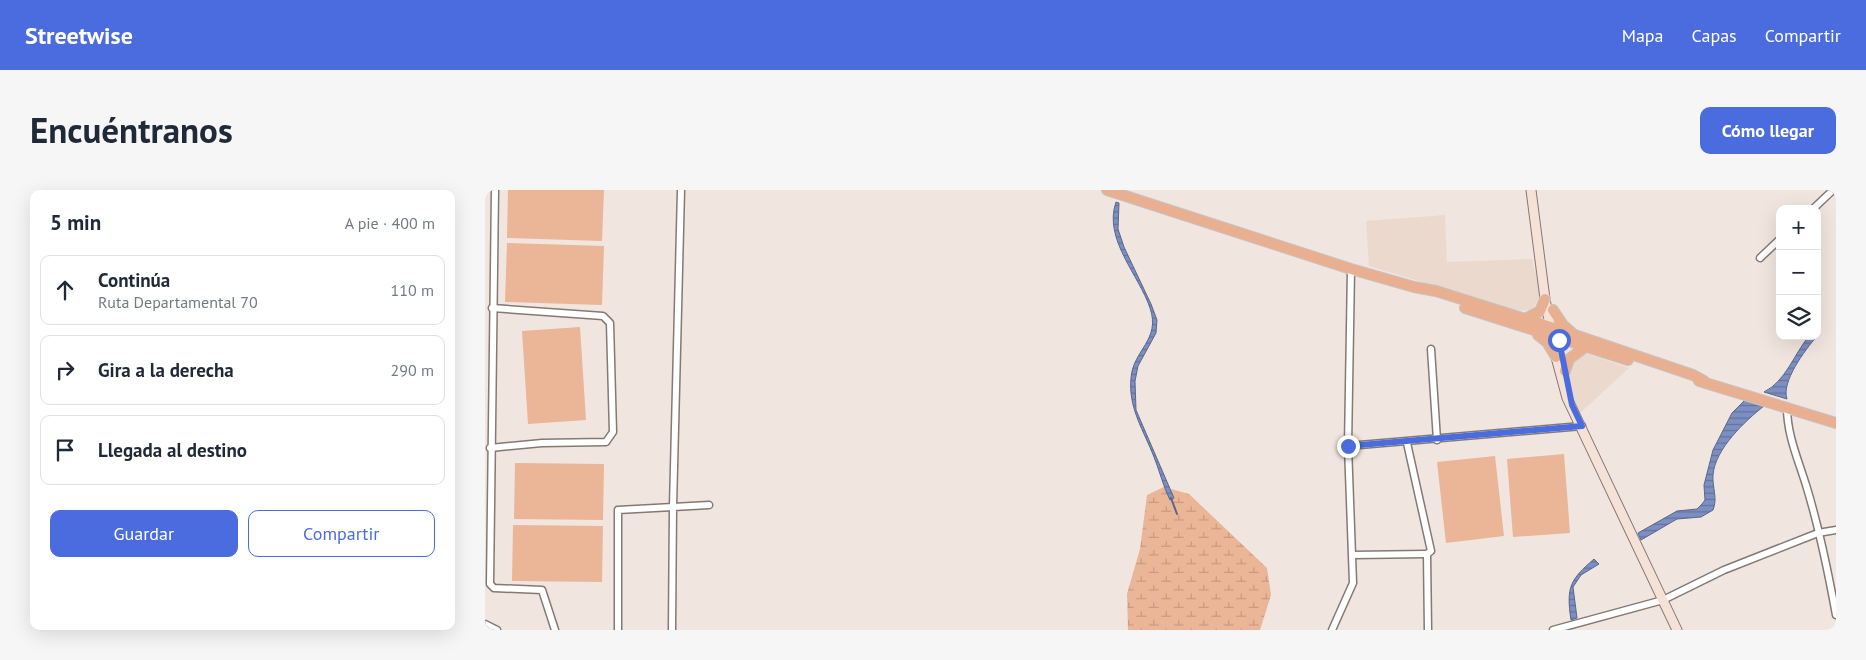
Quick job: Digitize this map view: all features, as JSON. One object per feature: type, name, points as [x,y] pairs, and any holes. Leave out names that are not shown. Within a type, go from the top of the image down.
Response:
[{"type":"highway","points":[[1110,191],[1351,269],[1414,287],[1436,291],[1523,320],[1584,348],[1691,380],[1704,381]]},
{"type":"highway","points":[[1414,287],[1436,298],[1533,332],[1575,335],[1693,375],[1704,381],[1836,423]]},
{"type":"highway","points":[[1523,320],[1540,311],[1545,299]]},
{"type":"highway","points":[[1553,310],[1563,325],[1575,335]]},
{"type":"highway","points":[[1533,332],[1547,342],[1556,358]]},
{"type":"highway","points":[[1565,371],[1569,359],[1584,348]]},
{"type":"main road","points":[[1531,190],[1545,299],[1565,371],[1572,405]]},
{"type":"main road","points":[[1538,251],[1544,264],[1553,310],[1556,358],[1567,398],[1582,426],[1677,630]]},
{"type":"street","points":[[495,190],[492,308],[490,584],[494,588],[542,590],[555,630]]},
{"type":"street","points":[[672,630],[673,507],[681,190]]},
{"type":"street","points":[[1817,205],[1831,192]]},
{"type":"street","points":[[1760,258],[1776,243]]},
{"type":"street","points":[[1332,630],[1353,583],[1348,446],[1351,269]]},
{"type":"street","points":[[491,448],[542,443],[606,442],[613,432],[610,323],[607,319],[603,316],[492,308]]},
{"type":"street","points":[[1431,348],[1437,440]]},
{"type":"street","points":[[1785,407],[1791,441],[1819,532],[1836,615]]},
{"type":"street","points":[[1348,446],[1407,443],[1582,426]]},
{"type":"street","points":[[1407,443],[1431,551],[1427,554],[1428,630]]},
{"type":"street","points":[[618,630],[618,510],[709,505]]},
{"type":"street","points":[[1553,630],[1663,600],[1724,570],[1819,532],[1836,530]]},
{"type":"street","points":[[1353,555],[1427,554]]},
{"type":"street","points":[[485,624],[497,630]]},
{"type":"shaded area","points":[[1445,215],[1447,262],[1532,259],[1541,294],[1534,307],[1529,310],[1517,311],[1369,266],[1366,221]]},
{"type":"shaded area","points":[[1588,354],[1629,368],[1579,414],[1571,392],[1569,371],[1571,363],[1577,357]]},
{"type":"green space","points":[[508,190],[604,190],[602,241],[507,238]]},
{"type":"green space","points":[[507,243],[604,246],[602,305],[505,302]]},
{"type":"green space","points":[[580,327],[586,420],[528,424],[522,331]]},
{"type":"green space","points":[[1564,454],[1570,533],[1513,537],[1507,459]]},
{"type":"green space","points":[[1495,456],[1504,536],[1446,543],[1437,462]]},
{"type":"green space","points":[[515,463],[604,464],[603,520],[514,519]]},
{"type":"green space","points":[[1164,487],[1189,494],[1267,568],[1271,595],[1260,630],[1128,630],[1127,594],[1140,549],[1147,495]]},
{"type":"green space","points":[[513,525],[603,526],[602,582],[512,581]]},
{"type":"water","points":[[1116,202],[1119,203],[1118,229],[1124,247],[1157,320],[1156,333],[1138,366],[1135,381],[1136,410],[1174,498],[1170,500],[1134,409],[1132,399],[1131,378],[1133,368],[1149,337],[1152,319],[1145,295],[1124,256],[1114,230],[1113,216]]},
{"type":"water","points":[[1806,340],[1814,340],[1795,366],[1787,384],[1787,399],[1764,392],[1772,387],[1784,374]]},
{"type":"water","points":[[1745,400],[1764,406],[1732,436],[1719,455],[1713,475],[1715,501],[1713,510],[1701,517],[1677,519],[1641,540],[1638,533],[1677,511],[1697,509],[1705,500],[1704,485],[1713,450],[1732,413]]},
{"type":"water","points":[[1594,559],[1599,564],[1581,575],[1573,587],[1577,618],[1571,620],[1569,600],[1572,585],[1580,573]]},
{"type":"waterway","points":[[1171,498],[1177,514]]},
{"type":"route","points":[[1348,446],[1407,443],[1582,426],[1572,405],[1559,340]]}]
